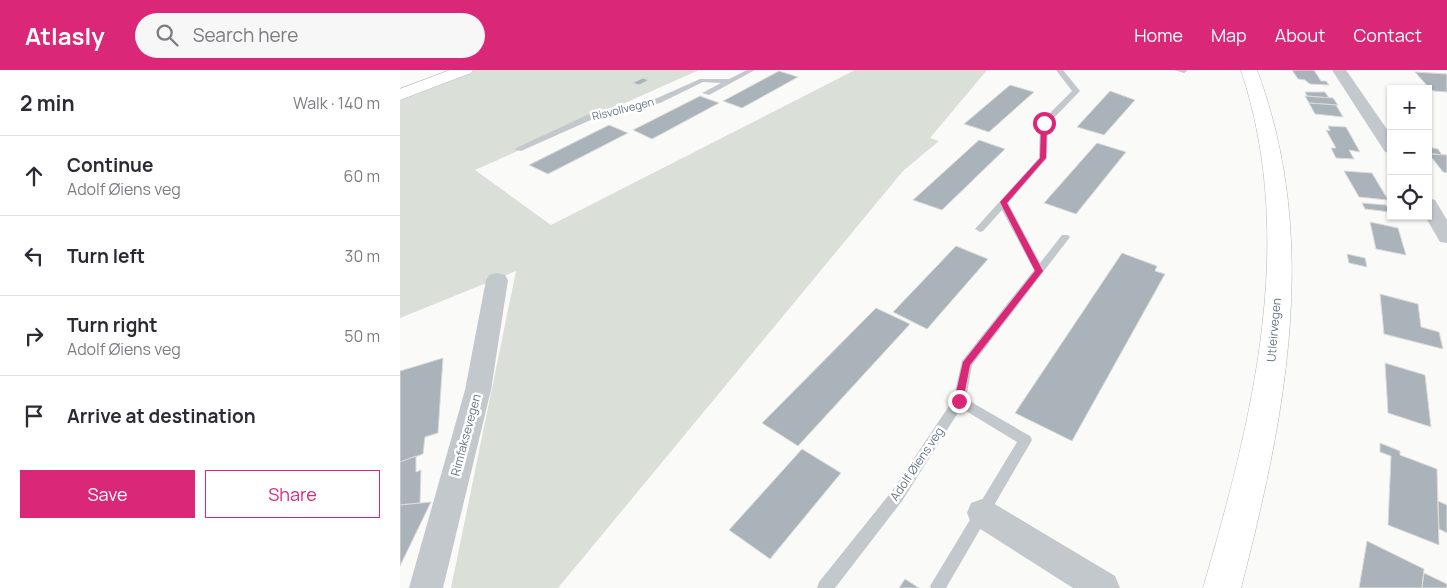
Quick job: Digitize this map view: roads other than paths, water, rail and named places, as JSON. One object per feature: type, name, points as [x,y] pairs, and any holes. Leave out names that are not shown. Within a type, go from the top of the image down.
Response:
[{"type":"main road","points":[[400,95],[465,70]]},
{"type":"main road","name":"Utleirvegen","points":[[1222,588],[1243,516],[1260,440],[1276,326],[1279,257],[1276,176],[1264,119],[1249,70]]},
{"type":"street","points":[[1339,70],[1387,142]]},
{"type":"street","points":[[1432,211],[1447,237]]},
{"type":"street","name":"Rimfaksevegen","points":[[426,588],[478,390],[497,280]]},
{"type":"street","points":[[982,512],[1103,588]]},
{"type":"lane","name":"Risvollvegen","points":[[706,92],[752,70]]},
{"type":"lane","points":[[980,229],[1043,158],[1044,123],[1076,91],[1059,70]]},
{"type":"lane","name":"Risvollvegen","points":[[518,149],[590,117],[657,101],[702,80],[730,81]]},
{"type":"lane","points":[[1003,202],[1039,271]]},
{"type":"lane","name":"Adolf Øiens veg","points":[[825,588],[897,496],[959,401],[966,364],[1065,237]]},
{"type":"lane","points":[[938,586],[1025,440],[959,401]]}]
